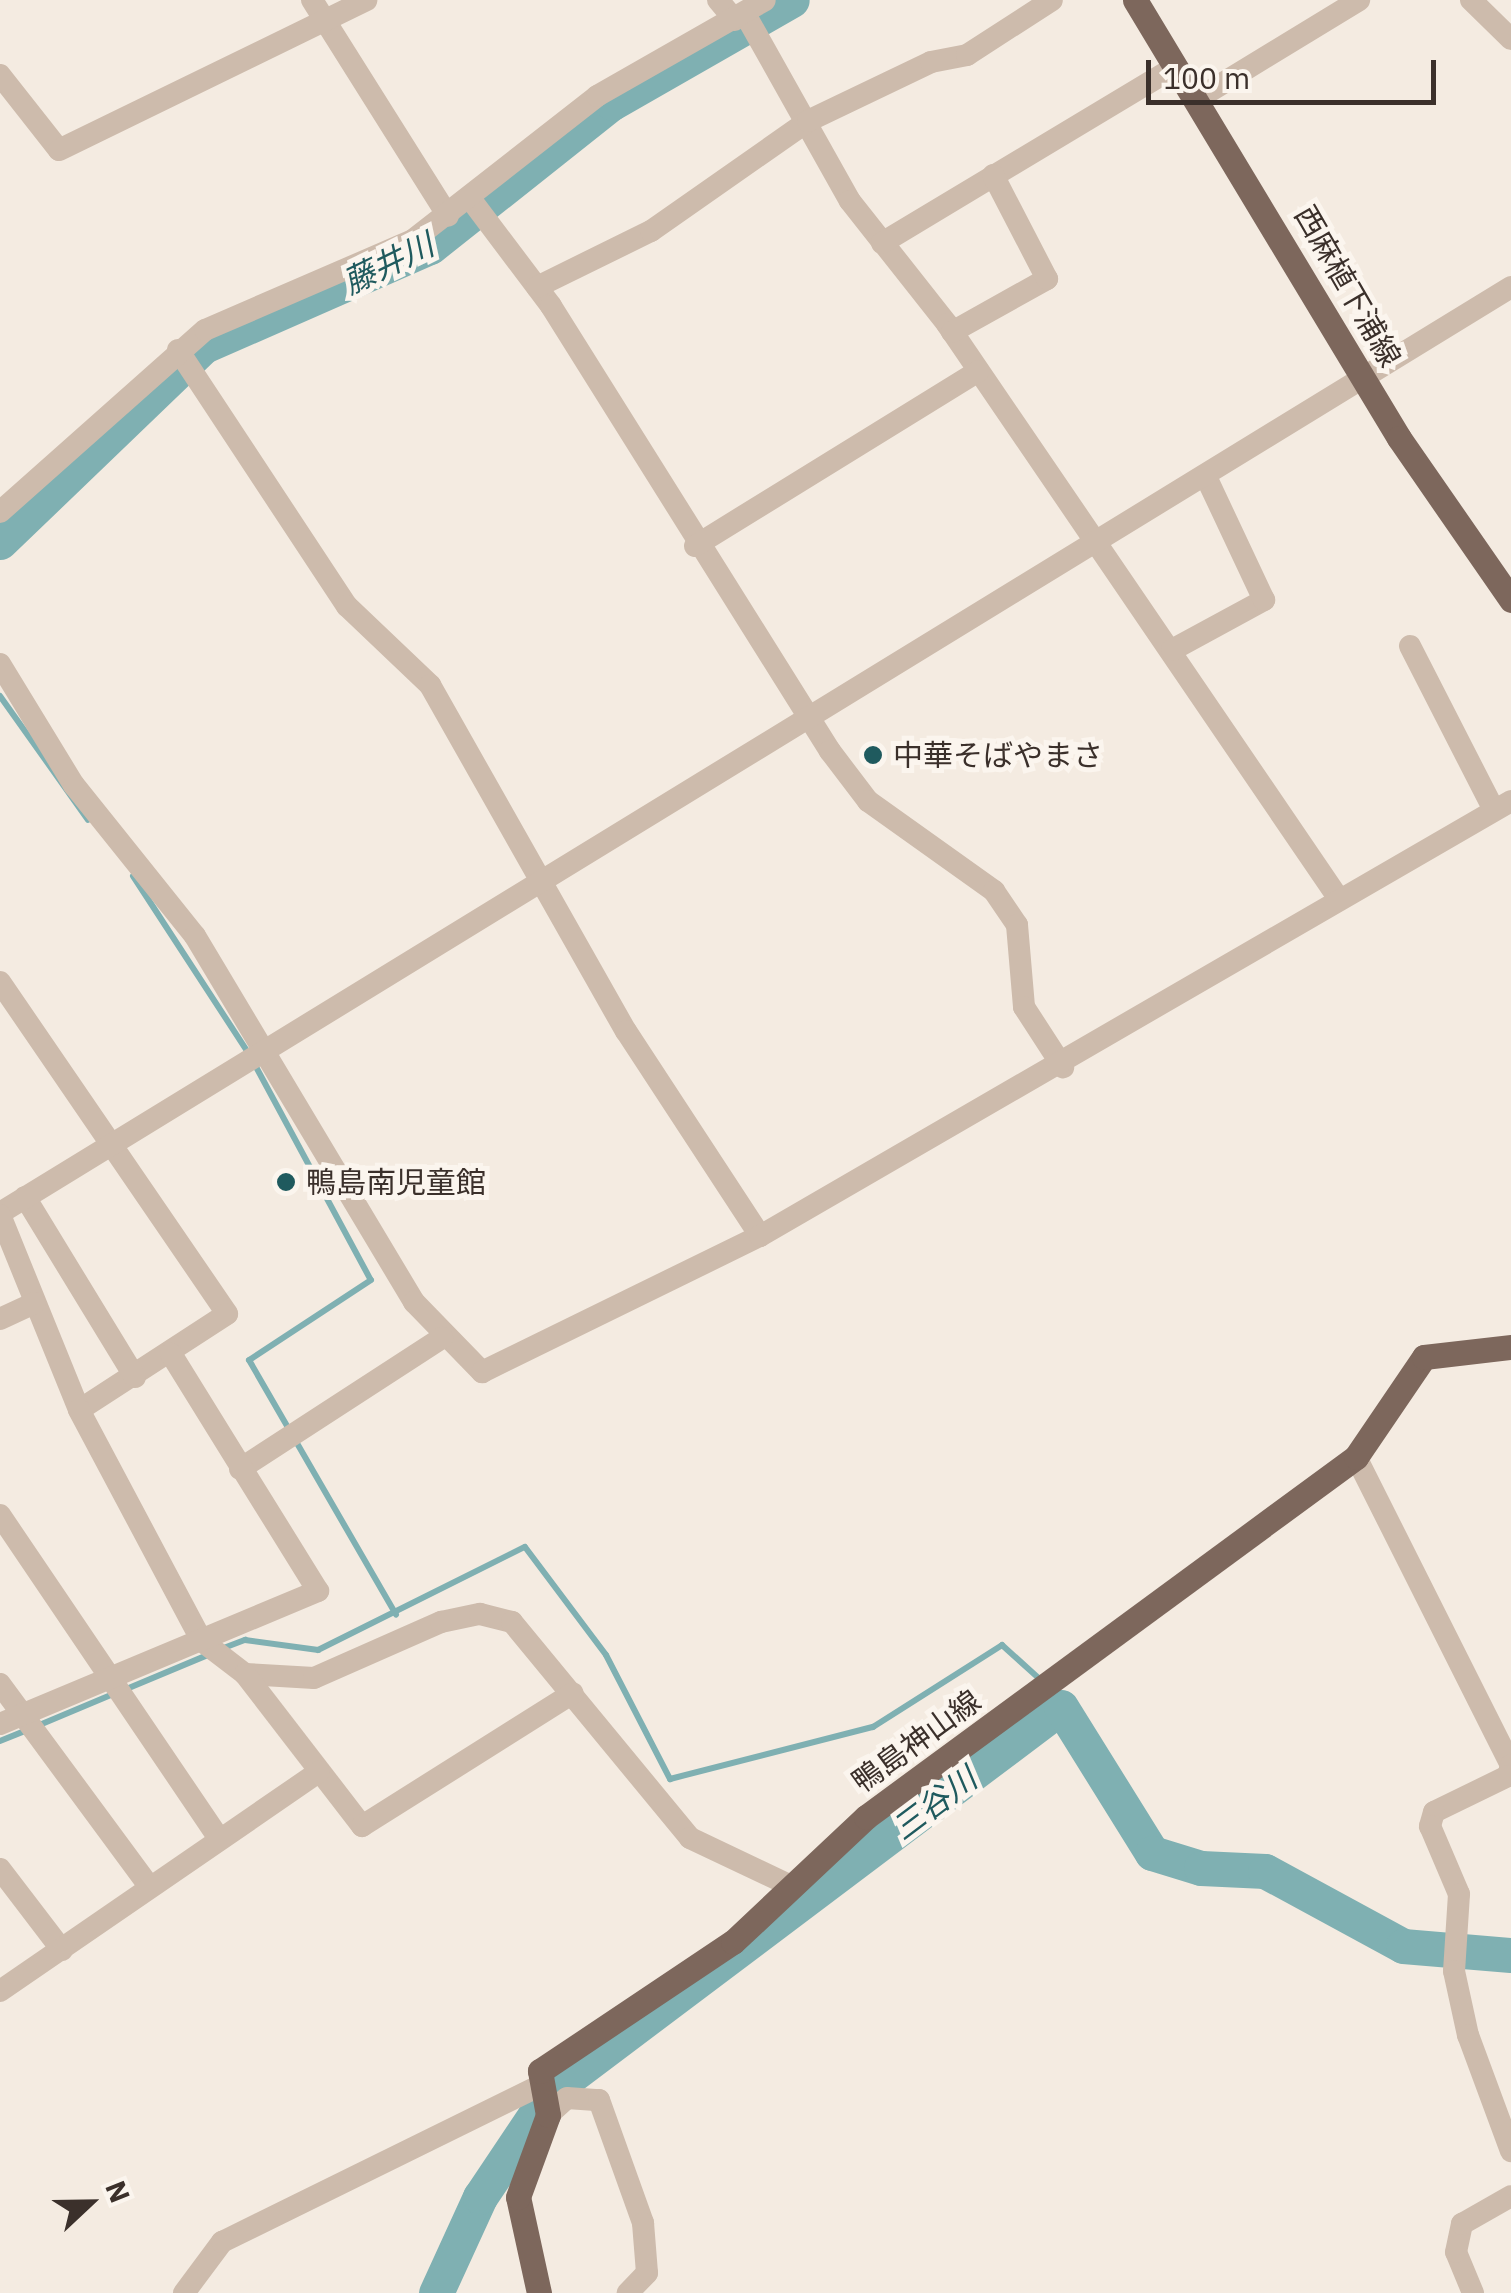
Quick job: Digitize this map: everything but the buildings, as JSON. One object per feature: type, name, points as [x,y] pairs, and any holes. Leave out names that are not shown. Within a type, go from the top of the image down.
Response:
[{"type":"main road","name":"西麻植下浦線","points":[[1136,0],[1367,382],[1511,600]]},
{"type":"main road","name":"鴨島神山線","points":[[539,2293],[518,2197],[554,2056],[733,1942],[866,1817],[1356,1457],[1424,1357],[1511,1346]]},
{"type":"street","points":[[312,0],[334,19],[448,216]]},
{"type":"street","points":[[0,76],[60,150],[366,0]]},
{"type":"street","points":[[718,0],[746,21],[882,243],[952,332],[1090,546],[1172,650],[1339,899]]},
{"type":"street","points":[[0,512],[184,358],[448,216],[477,208],[597,96],[746,21],[765,0]]},
{"type":"street","points":[[537,287],[651,231],[808,121],[931,62],[968,56],[1052,0]]},
{"type":"street","points":[[1197,99],[1360,0]]},
{"type":"street","points":[[1471,0],[1511,39]]},
{"type":"street","points":[[882,243],[1176,66]]},
{"type":"street","points":[[952,332],[1047,279],[993,175]]},
{"type":"street","points":[[477,208],[537,287],[695,546],[809,720],[868,801],[994,891],[1017,925],[1024,1008],[1063,1067]]},
{"type":"street","points":[[572,1693],[362,1826],[245,1674],[202,1641],[79,1410],[0,1214],[104,1144],[1367,382],[1511,286]]},
{"type":"street","points":[[184,358],[347,606],[430,686],[545,877],[626,1031],[760,1236]]},
{"type":"street","points":[[695,546],[978,371]]},
{"type":"street","points":[[1172,650],[1264,600],[1206,477]]},
{"type":"street","points":[[0,664],[74,784],[118,829],[252,1055],[442,1338],[482,1372],[760,1236],[1063,1067],[1339,899],[1503,806],[1410,646]]},
{"type":"street","points":[[0,982],[104,1144],[227,1314],[171,1354],[79,1410]]},
{"type":"street","points":[[26,1197],[135,1377]]},
{"type":"street","points":[[0,1319],[34,1303]]},
{"type":"street","points":[[240,1469],[442,1338]]},
{"type":"street","points":[[0,1724],[318,1591],[171,1354]]},
{"type":"street","points":[[1356,1457],[1511,1764],[1508,1776],[1434,1812],[1430,1826],[1459,1894],[1454,1970],[1511,2151]]},
{"type":"street","points":[[0,1515],[103,1679],[217,1834]]},
{"type":"street","points":[[245,1674],[314,1678],[441,1622],[480,1614],[512,1622],[690,1838],[793,1887]]},
{"type":"street","points":[[0,1684],[38,1742],[149,1886]]},
{"type":"street","points":[[0,1992],[217,1834],[319,1772]]},
{"type":"street","points":[[0,1868],[62,1950]]},
{"type":"street","points":[[184,2293],[222,2242],[543,2099],[567,2098],[598,2100],[644,2223],[647,2274],[628,2293]]},
{"type":"street","points":[[1474,2293],[1456,2252],[1462,2224],[1511,2196]]},
{"type":"waterway","name":"藤井川","points":[[0,542],[204,346],[430,247],[612,103],[792,0]]},
{"type":"waterway","points":[[0,696],[88,820]]},
{"type":"waterway","points":[[133,876],[249,1054]]},
{"type":"waterway","points":[[255,1065],[371,1280],[249,1360],[396,1615]]},
{"type":"waterway","points":[[221,1649],[245,1640],[318,1650],[525,1547],[606,1655],[670,1779],[873,1727],[1002,1645],[1043,1682]]},
{"type":"waterway","points":[[124,1690],[210,1654]]},
{"type":"waterway","points":[[1050,1692],[1061,1707]]},
{"type":"waterway","points":[[37,1726],[113,1694]]},
{"type":"waterway","name":"三谷川","points":[[436,2293],[480,2197],[551,2091],[1061,1707],[1152,1853],[1201,1868],[1265,1871],[1403,1946],[1511,1955]]},
{"type":"waterway","points":[[0,1741],[25,1731]]},
{"type":"place","name":"中華そばやまさ","points":[[873,755]]},
{"type":"place","name":"鴨島南児童館","points":[[286,1182]]}]
